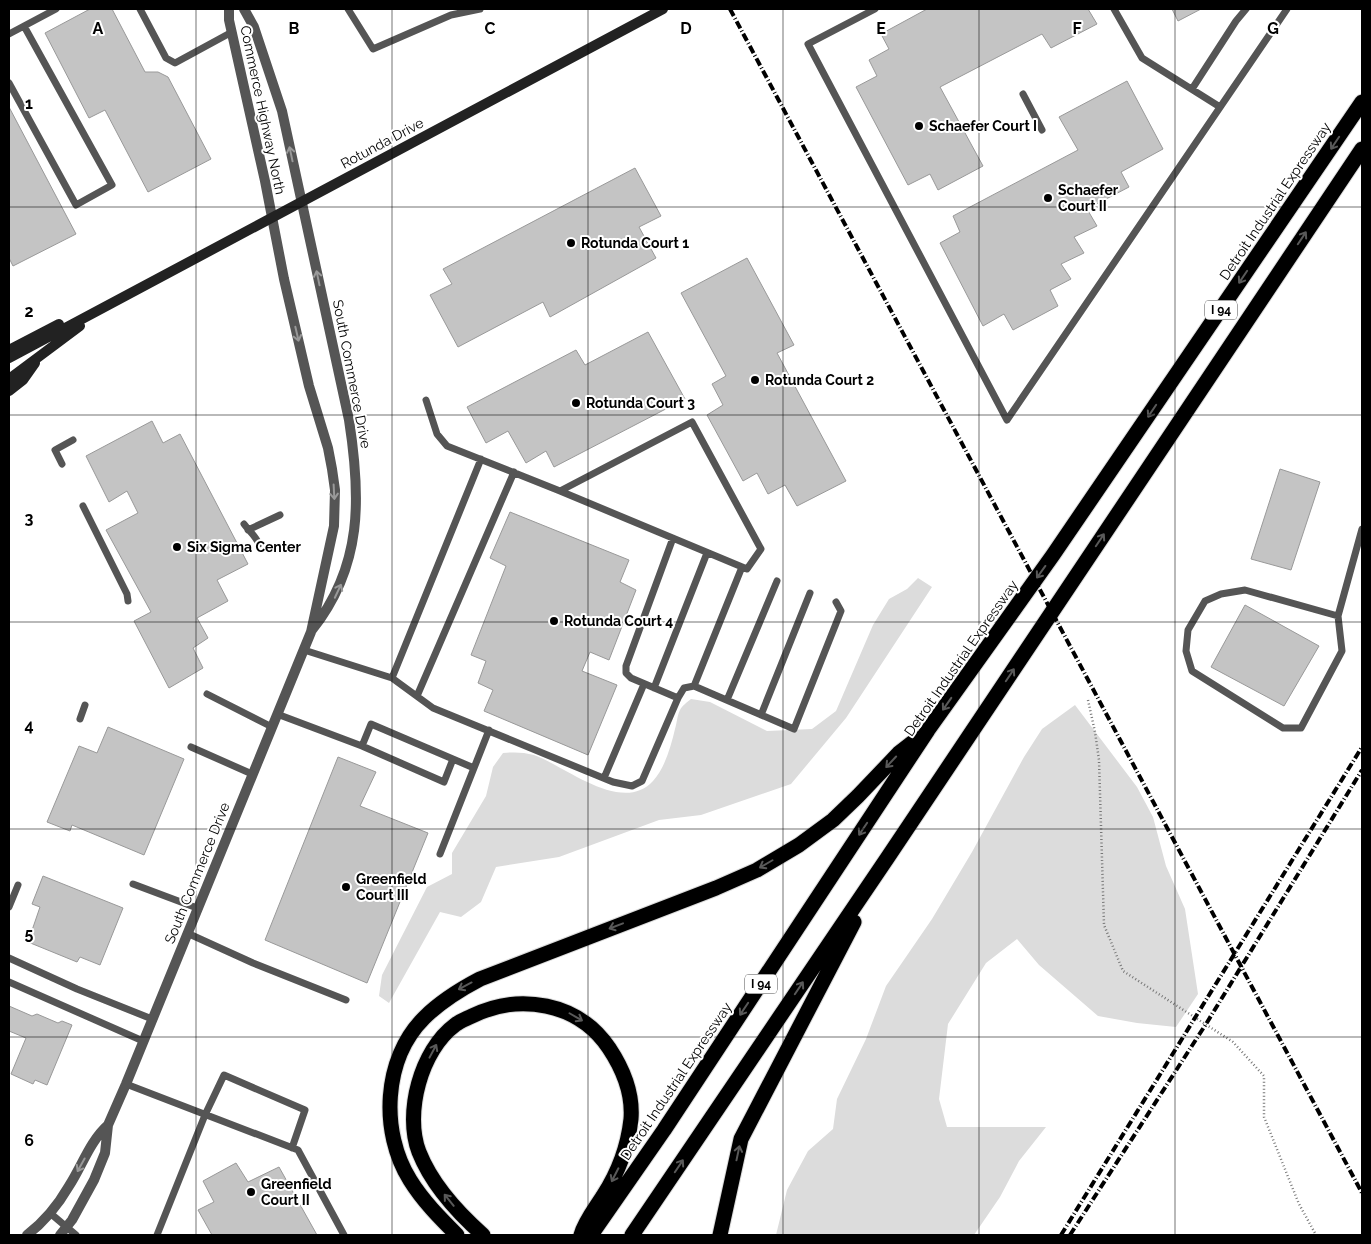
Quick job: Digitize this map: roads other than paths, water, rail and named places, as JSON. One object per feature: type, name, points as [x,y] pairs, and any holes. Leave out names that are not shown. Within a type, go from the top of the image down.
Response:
[{"type":"highway","name":"Detroit Industrial Expressway","points":[[591,1235],[664,1130],[928,730],[1054,555],[1362,102]]},
{"type":"highway","name":"I 94","points":[[632,1235],[888,857],[1362,149]]},
{"type":"highway","points":[[457,1235],[424,1200],[410,1180],[402,1164],[391,1132],[390,1091],[395,1071],[412,1033],[423,1019],[455,992],[480,979],[716,888],[757,870],[799,845],[833,820],[899,754],[928,730]]},
{"type":"highway","points":[[720,1235],[741,1139],[888,857]]},
{"type":"highway","points":[[483,1235],[461,1216],[426,1168],[418,1150],[413,1114],[418,1083],[435,1046],[455,1025],[501,1005],[518,1003],[548,1006],[570,1013],[584,1021],[598,1034],[617,1059],[629,1089],[631,1117],[628,1138],[618,1170],[584,1225],[581,1235]]},
{"type":"main road","name":"Rotunda Drive","points":[[9,358],[663,9]]},
{"type":"main road","name":"Rotunda Drive","points":[[9,379],[113,302]]},
{"type":"main road","points":[[9,350],[59,324],[113,302]]},
{"type":"main road","points":[[9,391],[23,380],[43,353]]},
{"type":"street","name":"Commerce Highway North","points":[[229,9],[229,20],[272,218]]},
{"type":"street","name":"Commerce Highway North","points":[[244,9],[254,27],[282,111],[302,202]]},
{"type":"street","name":"South Commerce Drive","points":[[302,202],[349,420],[357,484],[354,532],[345,574],[329,608],[311,632]]},
{"type":"street","name":"South Commerce Drive","points":[[26,1235],[50,1213],[69,1186],[96,1138],[108,1125],[311,632],[334,526],[334,490],[328,448],[309,386],[272,218]]},
{"type":"street","name":"South Commerce Drive","points":[[63,1231],[84,1200],[101,1162],[107,1141],[108,1125]]},
{"type":"lane","points":[[9,34],[56,9]]},
{"type":"lane","points":[[140,9],[166,58],[175,63],[232,32]]},
{"type":"lane","points":[[348,9],[372,49],[451,15],[480,9]]},
{"type":"lane","points":[[875,9],[808,44],[1007,420],[1220,107],[1283,10]]},
{"type":"lane","points":[[1114,9],[1142,58],[1220,107]]},
{"type":"lane","points":[[1192,90],[1236,21],[1246,9]]},
{"type":"lane","points":[[9,83],[76,205],[112,185],[24,26]]},
{"type":"lane","points":[[1023,94],[1042,130]]},
{"type":"lane","points":[[426,400],[437,434],[447,446],[747,569],[761,549],[692,422],[560,491]]},
{"type":"lane","points":[[62,464],[55,450],[73,440]]},
{"type":"lane","points":[[392,678],[481,459]]},
{"type":"lane","points":[[417,696],[514,472]]},
{"type":"lane","points":[[83,506],[127,594],[128,601]]},
{"type":"lane","points":[[259,544],[255,535],[246,527],[280,515]]},
{"type":"lane","points":[[1338,616],[1245,590],[1221,594],[1205,601],[1188,630],[1186,651],[1192,671],[1282,728],[1300,728],[1342,650],[1338,616],[1362,529]]},
{"type":"lane","points":[[673,538],[626,666],[626,673],[631,678],[678,698]]},
{"type":"lane","points":[[654,688],[708,552]]},
{"type":"lane","points":[[694,686],[742,567]]},
{"type":"lane","points":[[727,700],[777,580]]},
{"type":"lane","points":[[761,715],[810,593]]},
{"type":"lane","points":[[304,650],[392,678],[432,708],[604,778],[632,786],[642,781],[684,688],[694,686],[794,729],[841,611],[836,602]]},
{"type":"lane","points":[[604,778],[644,684]]},
{"type":"lane","points":[[207,694],[272,728]]},
{"type":"lane","points":[[80,718],[85,705]]},
{"type":"lane","points":[[277,714],[362,746],[444,782],[453,759]]},
{"type":"lane","points":[[362,746],[371,724],[474,768]]},
{"type":"lane","points":[[440,854],[488,730]]},
{"type":"lane","points":[[191,747],[252,774]]},
{"type":"lane","points":[[133,884],[197,908]]},
{"type":"lane","points":[[9,907],[18,885]]},
{"type":"lane","points":[[187,933],[253,963],[346,1000]]},
{"type":"lane","points":[[9,958],[77,989],[152,1019]]},
{"type":"lane","points":[[9,982],[143,1041]]},
{"type":"lane","points":[[157,1235],[205,1115],[224,1075],[305,1110],[292,1148]]},
{"type":"lane","points":[[126,1084],[298,1150],[344,1235]]},
{"type":"lane","points":[[50,1213],[63,1231],[76,1235]]},
{"type":"railway","points":[[730,9],[1362,1193]]},
{"type":"railway","points":[[1061,1235],[1362,747]]},
{"type":"railway","points":[[1070,1235],[1206,1024],[1362,770]]},
{"type":"place","name":"Schaefer Court I","points":[[919,126]]},
{"type":"place","name":"Schaefer Court II","points":[[1048,198]]},
{"type":"place","name":"Rotunda Court 1","points":[[571,243]]},
{"type":"place","name":"Rotunda Court 2","points":[[755,380]]},
{"type":"place","name":"Rotunda Court 3","points":[[576,403]]},
{"type":"place","name":"Six Sigma Center","points":[[177,547]]},
{"type":"place","name":"Rotunda Court 4","points":[[554,621]]},
{"type":"place","name":"Greenfield Court III","points":[[346,887]]},
{"type":"place","name":"Greenfield Court II","points":[[251,1192]]}]
